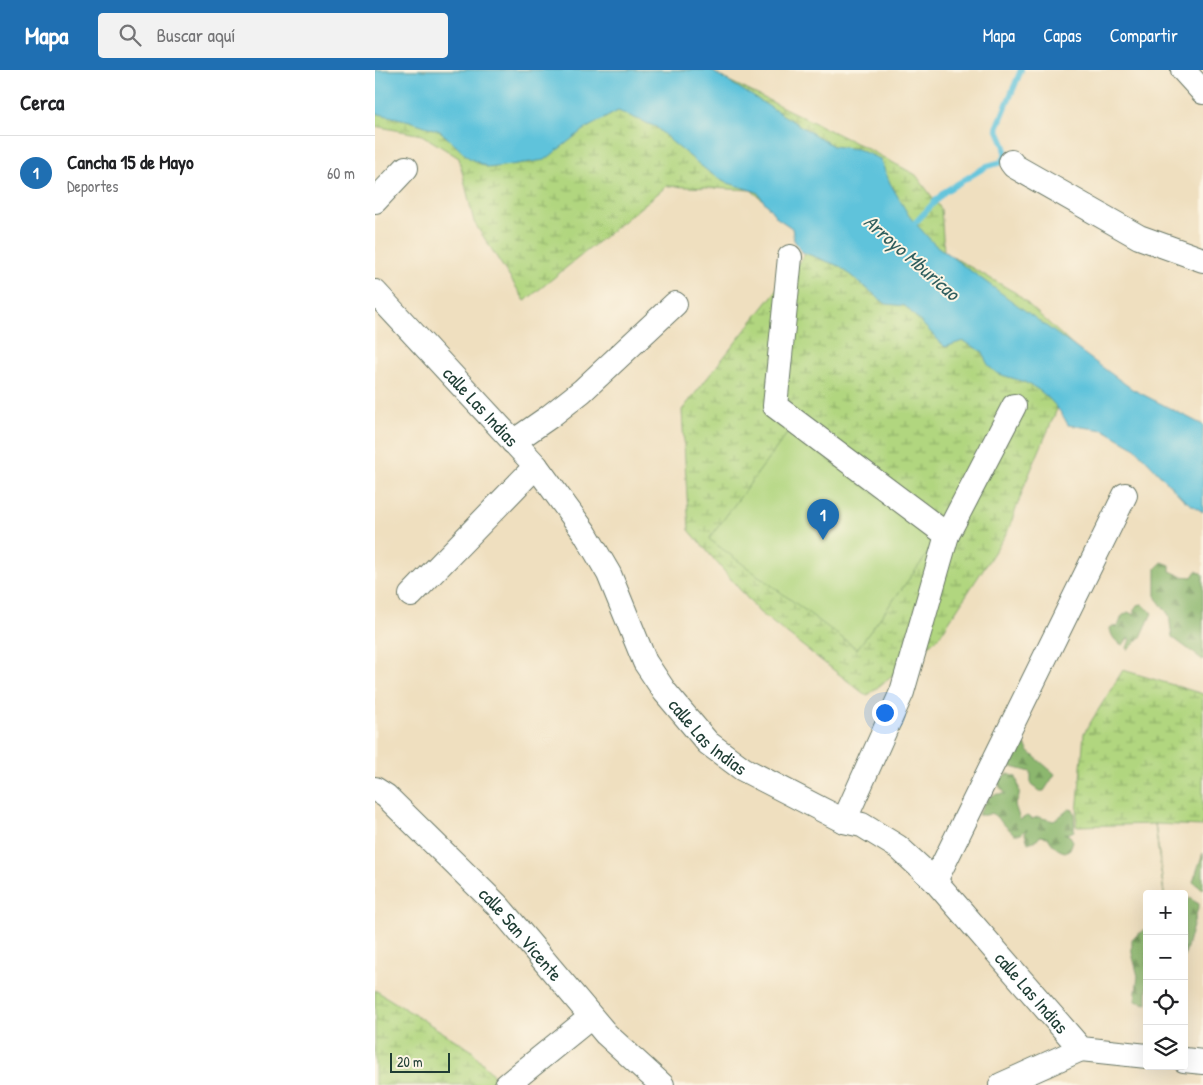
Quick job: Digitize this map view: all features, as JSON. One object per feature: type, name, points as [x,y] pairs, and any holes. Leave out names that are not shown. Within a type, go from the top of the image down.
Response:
[{"type":"street","points":[[1183,70],[1203,92]]},
{"type":"street","points":[[1011,162],[1014,166],[1139,237],[1203,260]]},
{"type":"street","points":[[375,201],[406,168]]},
{"type":"street","points":[[789,257],[775,406],[947,535]]},
{"type":"street","name":"calle Las Indias","points":[[375,292],[536,466],[585,532],[609,574],[645,662],[665,692],[707,743],[743,769],[844,821],[862,825],[898,847],[935,881],[1081,1049],[1143,1056]]},
{"type":"street","points":[[513,442],[582,391],[675,304]]},
{"type":"street","points":[[844,821],[902,692],[947,535],[1015,406]]},
{"type":"street","points":[[411,595],[536,466]]},
{"type":"street","points":[[935,881],[1125,495]]},
{"type":"street","name":"calle San Vicente","points":[[375,789],[399,808],[498,906],[606,1034],[639,1077],[663,1085]]},
{"type":"street","points":[[507,1085],[591,1017]]},
{"type":"street","points":[[1001,1085],[1081,1049]]},
{"type":"street","points":[[1188,1060],[1203,1062]]},
{"type":"green space","points":[[375,70],[711,70],[721,77],[864,147],[916,175],[941,209],[944,252],[1016,293],[1081,353],[1025,484],[1008,531],[939,637],[867,696],[759,612],[689,530],[682,410],[814,243],[751,190],[667,186],[525,301],[474,222],[459,158],[422,135],[375,126]]},
{"type":"green space","points":[[789,431],[938,540],[857,649],[709,539]]},
{"type":"green space","points":[[1162,562],[1170,565],[1170,571],[1181,576],[1192,577],[1196,571],[1203,574],[1203,660],[1172,637],[1169,615],[1156,598],[1156,568]]},
{"type":"green space","points":[[1142,604],[1152,613],[1141,637],[1128,650],[1130,639],[1128,638],[1123,645],[1120,644],[1111,634],[1110,628],[1113,626],[1117,627],[1122,616],[1128,612],[1134,615],[1137,605]]},
{"type":"green space","points":[[1123,670],[1203,694],[1203,826],[1155,824],[1076,826],[1084,733]]},
{"type":"green space","points":[[1014,743],[1025,745],[1029,752],[1055,774],[1044,791],[1039,791],[1031,785],[1031,772],[1012,767],[1006,757]]},
{"type":"green space","points":[[1009,774],[1016,777],[1018,784],[1019,795],[1015,805],[1020,820],[1027,816],[1032,819],[1038,817],[1054,821],[1069,809],[1073,810],[1075,813],[1074,831],[1067,834],[1064,833],[1070,836],[1073,841],[1070,849],[1065,852],[1060,850],[1053,845],[1048,837],[1040,836],[1037,840],[1028,843],[1025,834],[1027,829],[1021,834],[1014,834],[992,813],[978,815],[988,798],[1006,794],[999,786],[999,778]]},
{"type":"green space","points":[[1203,853],[1203,888],[1202,889],[1193,882]]},
{"type":"green space","points":[[1189,898],[1199,904],[1188,944],[1188,935]]},
{"type":"green space","points":[[1143,931],[1143,1003],[1135,1001],[1138,976],[1132,953],[1132,939]]},
{"type":"green space","points":[[375,990],[471,1050],[502,1085],[375,1085]]},
{"type":"water","name":"Arroyo Mburicao","points":[[375,70],[710,70],[833,146],[857,149],[880,159],[890,183],[909,216],[934,244],[1132,389],[1203,425],[1203,512],[1184,500],[1134,447],[1104,430],[1068,425],[1060,412],[1044,394],[1031,385],[1004,376],[993,370],[989,366],[983,352],[963,341],[945,347],[905,306],[886,304],[839,266],[802,252],[794,240],[792,228],[777,218],[757,192],[728,183],[710,173],[656,127],[618,111],[583,130],[545,160],[489,168],[469,158],[440,131],[410,121],[375,113]]},
{"type":"waterway","name":"Arroyo Mburicao","points":[[910,227],[944,192],[987,166],[1002,162],[1005,156],[1005,147],[997,128],[1021,70]]},
{"type":"place","name":"Cancha 15 de Mayo","points":[[823,540]]}]
